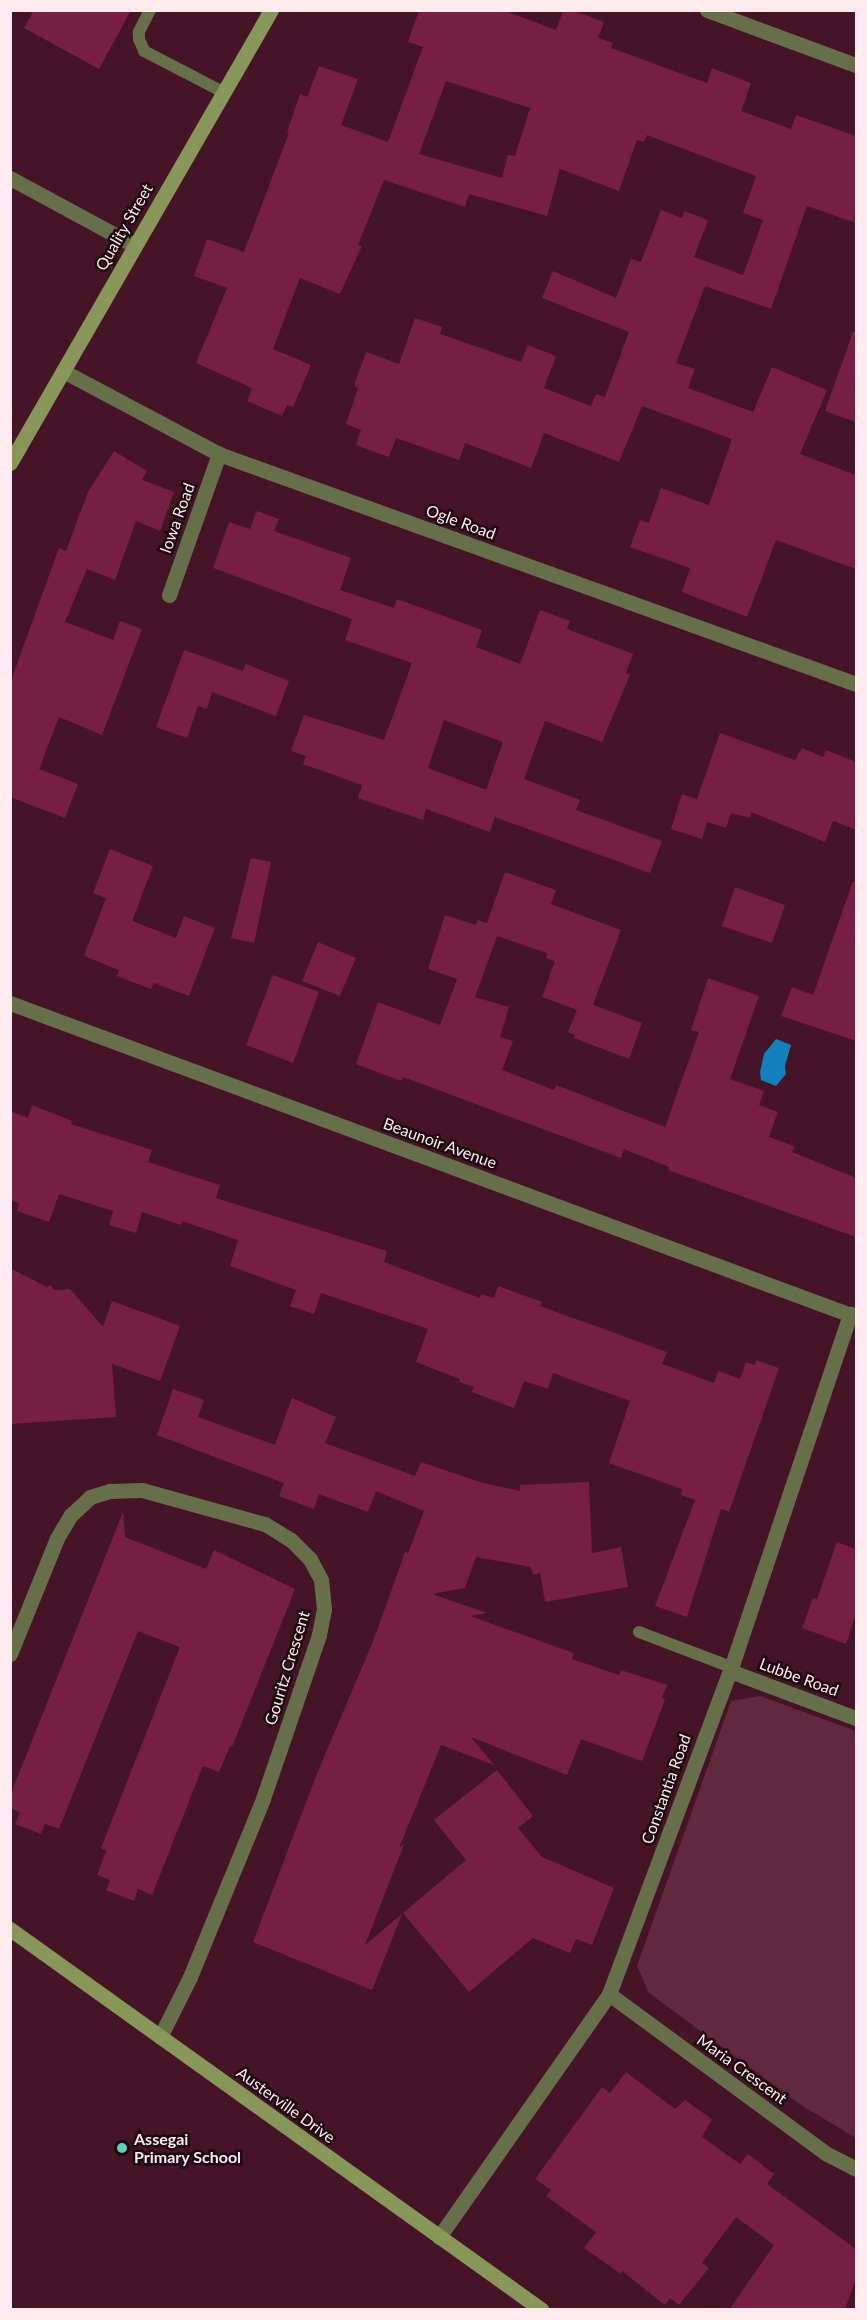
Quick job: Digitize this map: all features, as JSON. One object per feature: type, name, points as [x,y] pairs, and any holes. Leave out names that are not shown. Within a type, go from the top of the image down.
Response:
[{"type":"street","name":"Quality Street","points":[[10,463],[271,10]]},
{"type":"street","points":[[707,10],[856,65]]},
{"type":"street","points":[[10,178],[134,245]]},
{"type":"street","name":"Ogle Road","points":[[63,371],[219,454],[856,684]]},
{"type":"street","name":"Iowa Road","points":[[169,595],[219,454]]},
{"type":"street","name":"Beaunoir Avenue","points":[[10,1003],[853,1316]]},
{"type":"street","name":"Constantia Road","points":[[439,2237],[609,1994],[730,1669],[853,1316]]},
{"type":"street","name":"Gouritz Crescent","points":[[10,1654],[57,1538],[71,1515],[90,1497],[110,1491],[142,1490],[266,1524],[291,1540],[310,1559],[321,1580],[324,1609],[319,1635],[263,1799],[190,1977],[160,2037]]},
{"type":"street","name":"Lubbe Road","points":[[730,1669],[856,1718]]},
{"type":"street","name":"Austerville Drive","points":[[10,1929],[542,2310]]},
{"type":"street","name":"Maria Crescent","points":[[609,1994],[827,2154],[856,2169]]},
{"type":"lane","points":[[150,10],[138,39],[144,51],[223,92]]},
{"type":"lane","points":[[639,1632],[730,1669]]},
{"type":"shaded area","points":[[760,1696],[856,1731],[856,2138],[801,2105],[649,1993],[637,1966],[731,1701]]},
{"type":"water","points":[[776,1039],[791,1045],[785,1066],[786,1074],[776,1086],[761,1080],[760,1072],[764,1054]]},
{"type":"building","points":[[34,10],[131,10],[99,69],[24,28]]},
{"type":"building","points":[[419,10],[503,10],[556,30],[563,10],[571,10],[604,22],[598,38],[613,43],[611,48],[707,83],[712,68],[751,83],[741,111],[791,129],[796,115],[856,136],[856,223],[807,206],[771,309],[705,286],[676,363],[695,369],[688,388],[753,412],[772,367],[827,390],[800,454],[856,475],[856,569],[776,540],[747,617],[682,592],[690,568],[630,547],[640,520],[649,523],[661,488],[709,505],[732,439],[642,406],[619,462],[544,433],[531,468],[465,443],[459,460],[396,438],[389,457],[356,445],[361,430],[346,424],[358,388],[354,386],[366,352],[399,364],[415,318],[442,327],[440,334],[521,362],[528,345],[556,356],[544,388],[591,406],[596,394],[605,397],[629,332],[542,298],[553,271],[616,298],[631,259],[641,262],[661,210],[682,218],[685,211],[708,220],[694,257],[743,275],[763,220],[743,213],[756,176],[647,135],[644,142],[637,140],[619,191],[560,169],[547,216],[469,194],[465,207],[384,180],[358,245],[362,246],[340,294],[300,278],[273,349],[311,365],[293,407],[287,405],[282,416],[247,401],[252,388],[196,363],[227,288],[194,276],[207,239],[244,252],[289,133],[287,132],[300,94],[307,97],[319,66],[358,79],[341,125],[388,142],[423,47],[408,42]],"holes":[[[446,81],[530,108],[515,156],[508,155],[502,178],[419,154]]]},
{"type":"building","points":[[853,332],[856,332],[856,422],[825,411]]},
{"type":"building","points":[[114,451],[147,471],[142,480],[174,492],[160,531],[136,521],[115,580],[87,569],[65,622],[113,640],[120,621],[142,629],[102,735],[59,717],[39,769],[78,784],[65,818],[10,797],[10,683],[59,548],[66,551],[88,492]]},
{"type":"building","points":[[257,511],[279,519],[274,531],[351,558],[340,590],[394,608],[397,599],[482,630],[476,647],[520,664],[540,610],[570,621],[567,629],[633,654],[626,673],[630,675],[602,742],[545,721],[524,779],[580,800],[576,810],[662,841],[650,873],[495,817],[490,832],[426,809],[423,820],[358,798],[362,785],[303,764],[306,756],[291,751],[304,715],[384,740],[412,663],[345,640],[352,619],[213,568],[229,522],[250,529]],"holes":[[[444,720],[503,742],[486,790],[428,768]]]},
{"type":"building","points":[[184,650],[243,671],[246,664],[289,681],[276,716],[212,692],[207,709],[198,706],[187,738],[156,727]]},
{"type":"building","points":[[720,733],[795,760],[802,748],[823,757],[826,750],[856,762],[856,830],[833,821],[825,842],[751,812],[750,818],[731,813],[726,828],[707,822],[702,839],[671,829],[682,794],[697,799]]},
{"type":"building","points":[[110,849],[153,866],[132,921],[176,938],[184,916],[215,928],[189,996],[154,983],[151,989],[117,976],[119,970],[84,956],[106,898],[93,893]]},
{"type":"building","points":[[251,858],[271,862],[254,943],[231,938]]},
{"type":"building","points":[[505,872],[556,890],[551,904],[621,930],[593,1005],[642,1023],[629,1059],[574,1038],[575,1035],[568,1032],[577,1010],[542,997],[555,961],[546,958],[547,953],[497,936],[475,997],[509,1007],[500,1037],[513,1041],[502,1070],[554,1090],[556,1085],[665,1127],[699,1032],[691,1030],[708,978],[759,996],[730,1079],[764,1091],[759,1105],[778,1112],[769,1137],[794,1146],[792,1152],[856,1178],[856,1237],[668,1170],[669,1167],[624,1149],[621,1158],[403,1077],[401,1081],[356,1064],[378,1002],[440,1025],[457,979],[428,969],[445,915],[476,925],[478,920],[487,923]]},
{"type":"building","points":[[853,881],[856,882],[856,1041],[781,1016],[792,987],[813,995]]},
{"type":"building","points":[[735,887],[785,905],[772,943],[722,926]]},
{"type":"building","points":[[318,942],[356,958],[340,996],[302,981]]},
{"type":"building","points":[[273,975],[319,992],[293,1063],[246,1045]]},
{"type":"building","points":[[32,1105],[72,1121],[71,1124],[152,1150],[148,1162],[220,1185],[216,1198],[387,1251],[384,1262],[480,1298],[481,1294],[494,1298],[498,1286],[542,1302],[540,1306],[667,1352],[662,1364],[714,1383],[718,1371],[740,1379],[746,1362],[755,1365],[756,1360],[779,1368],[729,1512],[721,1509],[687,1617],[655,1606],[695,1500],[681,1495],[682,1489],[609,1463],[630,1401],[553,1373],[548,1389],[524,1381],[514,1408],[472,1392],[474,1387],[459,1382],[460,1379],[416,1362],[428,1329],[321,1293],[314,1314],[290,1306],[296,1290],[230,1266],[238,1240],[182,1221],[181,1225],[142,1212],[136,1233],[109,1225],[113,1211],[59,1194],[49,1222],[17,1211],[19,1203],[10,1200],[10,1111],[28,1118]]},
{"type":"building","points":[[10,1268],[47,1287],[50,1285],[54,1290],[70,1289],[103,1327],[112,1301],[180,1326],[160,1381],[112,1364],[116,1417],[10,1424]]},
{"type":"building","points":[[173,1389],[204,1400],[198,1417],[275,1445],[292,1398],[336,1417],[325,1443],[415,1476],[421,1462],[483,1483],[520,1491],[520,1485],[589,1482],[592,1553],[621,1547],[628,1587],[545,1602],[540,1573],[533,1575],[531,1567],[476,1557],[465,1588],[432,1594],[487,1613],[470,1616],[574,1653],[572,1659],[619,1675],[621,1670],[667,1685],[662,1698],[665,1700],[642,1761],[581,1739],[567,1775],[471,1737],[494,1765],[441,1745],[399,1848],[404,1844],[365,1945],[402,1914],[372,1990],[253,1942],[318,1771],[374,1639],[405,1552],[408,1553],[424,1511],[376,1491],[368,1512],[319,1494],[314,1509],[279,1496],[284,1483],[157,1435]]},
{"type":"building","points":[[123,1512],[125,1537],[206,1569],[214,1550],[295,1589],[232,1747],[230,1746],[219,1772],[203,1766],[152,1895],[138,1889],[134,1901],[106,1890],[110,1880],[97,1875],[106,1851],[101,1848],[180,1647],[138,1631],[59,1829],[45,1824],[41,1834],[15,1824],[20,1812],[10,1808],[10,1796]]},
{"type":"building","points":[[837,1542],[856,1549],[856,1613],[846,1644],[802,1628],[813,1598],[817,1599]]},
{"type":"building","points":[[497,1770],[533,1816],[518,1828],[542,1857],[614,1888],[592,1945],[576,1939],[570,1953],[533,1938],[469,1992],[403,1913],[466,1860],[434,1820]]},
{"type":"building","points":[[626,2072],[675,2109],[685,2100],[712,2119],[702,2137],[740,2164],[748,2154],[774,2174],[767,2184],[856,2249],[856,2279],[845,2310],[729,2310],[774,2245],[736,2217],[702,2263],[709,2268],[679,2305],[670,2298],[665,2305],[622,2271],[621,2274],[584,2248],[596,2232],[546,2196],[551,2190],[535,2179],[602,2087],[610,2093]]},
{"type":"place","name":"Assegai Primary School","points":[[122,2148]]}]
